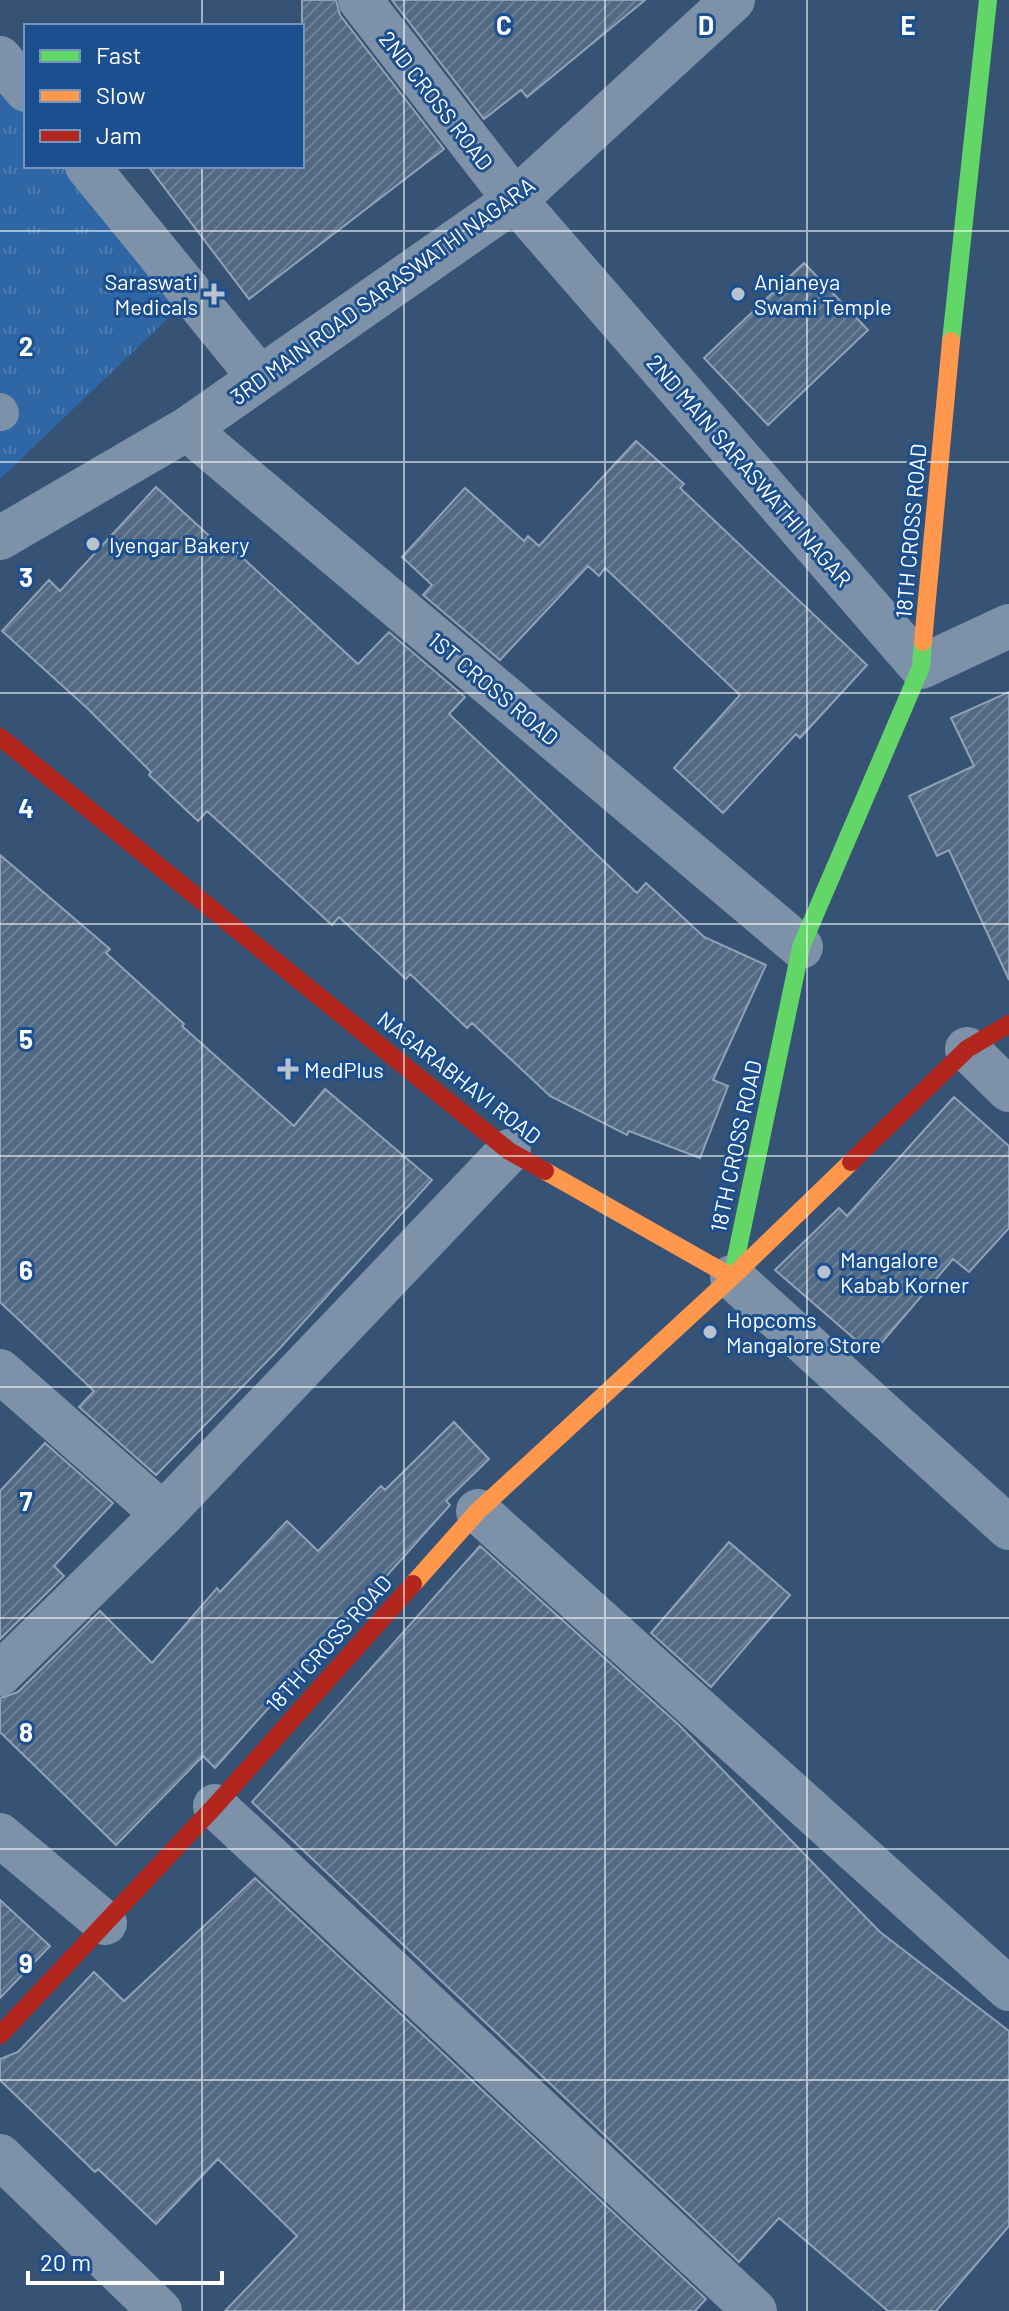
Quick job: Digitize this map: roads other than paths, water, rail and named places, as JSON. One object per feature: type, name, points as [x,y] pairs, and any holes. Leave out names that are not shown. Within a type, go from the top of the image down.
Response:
[{"type":"street","name":"2ND CROSS ROAD","points":[[360,0],[515,200]]},
{"type":"street","name":"3RD MAIN ROAD SARASWATHI NAGARA","points":[[0,538],[187,429],[515,200],[733,0]]},
{"type":"street","name":"18TH CROSS ROAD","points":[[0,2035],[215,1806],[478,1511],[732,1277],[801,947],[921,667],[963,206],[988,0]]},
{"type":"street","points":[[0,58],[24,88]]},
{"type":"street","points":[[89,168],[260,378]]},
{"type":"street","name":"2ND MAIN SARASWATHI NAGAR","points":[[515,200],[921,667]]},
{"type":"street","name":"1ST CROSS ROAD","points":[[187,429],[801,947]]},
{"type":"street","points":[[921,667],[1009,626]]},
{"type":"street","name":"NAGARABHAVI ROAD","points":[[0,737],[509,1151],[732,1277]]},
{"type":"street","points":[[1009,1024],[967,1049],[732,1277],[1009,1528]]},
{"type":"street","points":[[967,1049],[1009,1090]]},
{"type":"street","points":[[0,1674],[163,1514],[509,1151]]},
{"type":"street","points":[[0,1371],[163,1514]]},
{"type":"street","points":[[478,1511],[1009,1989]]},
{"type":"street","points":[[215,1806],[755,2311]]},
{"type":"street","points":[[0,1835],[105,1923]]},
{"type":"street","points":[[0,2156],[160,2311]]},
{"type":"place","name":"Saraswati Medicals","points":[[214,294]]},
{"type":"place","name":"Anjaneya Swami Temple","points":[[738,294]]},
{"type":"place","name":"Iyengar Bakery","points":[[93,544]]},
{"type":"place","name":"MedPlus","points":[[288,1069]]},
{"type":"place","name":"Mangalore Kabab Korner","points":[[824,1272]]},
{"type":"place","name":"Hopcoms Mangalore Store","points":[[710,1332]]}]
